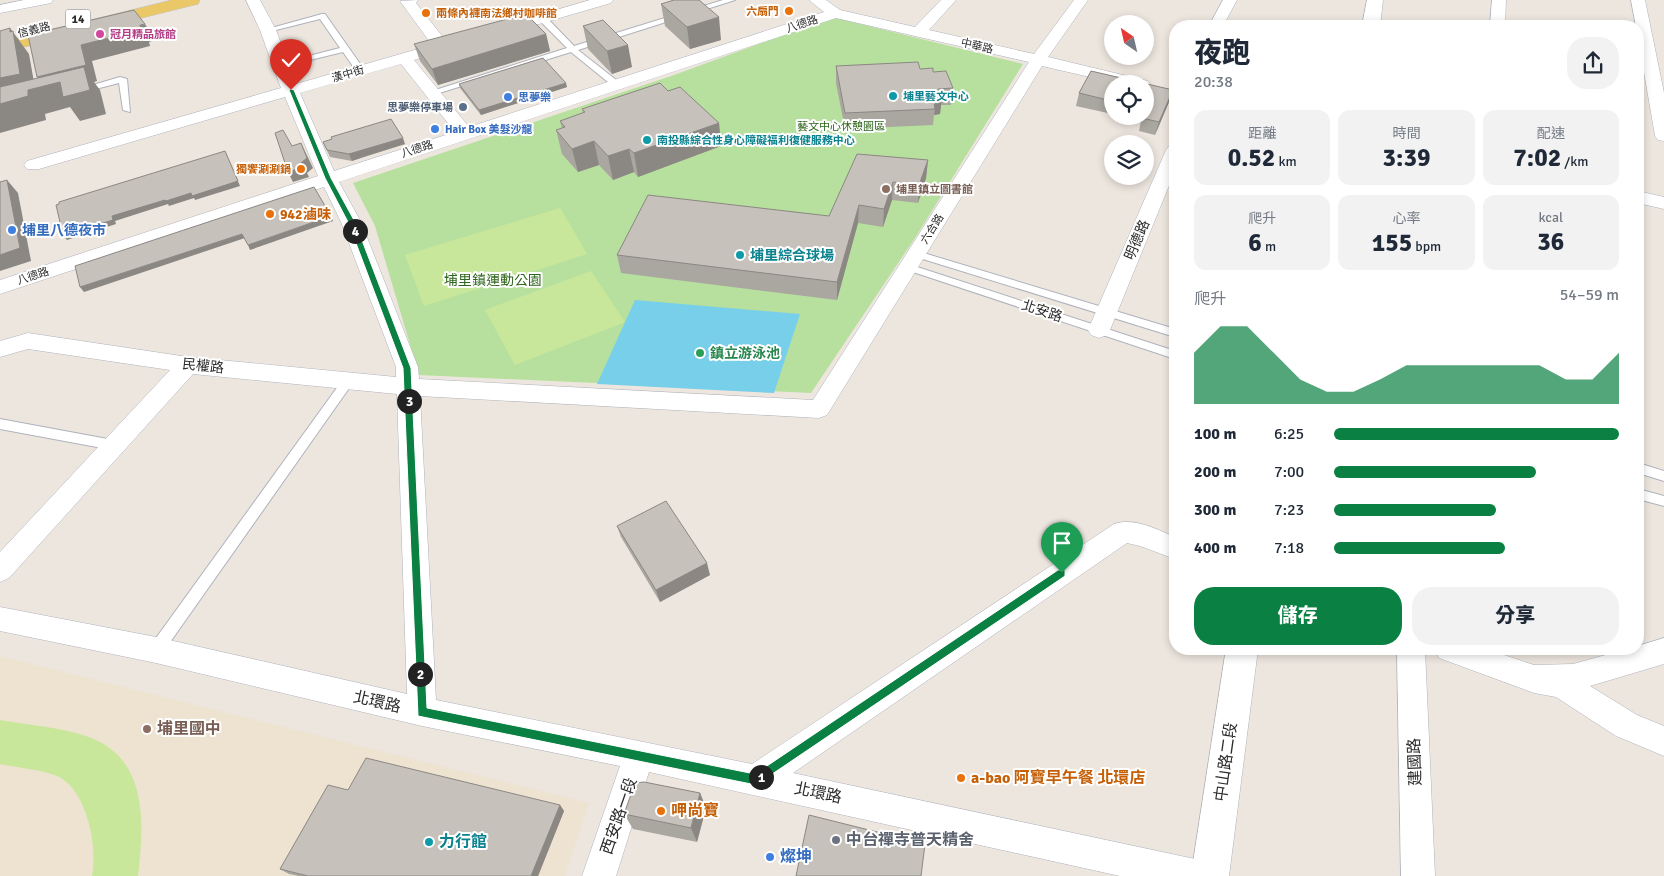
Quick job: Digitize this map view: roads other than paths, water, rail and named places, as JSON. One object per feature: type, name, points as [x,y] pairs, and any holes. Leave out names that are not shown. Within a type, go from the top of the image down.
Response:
[{"type":"main road","name":"信義路","points":[[0,39],[156,0]]},
{"type":"main road","name":"信義路","points":[[0,48],[32,45],[192,0]]},
{"type":"street","points":[[0,9],[46,0]]},
{"type":"street","points":[[253,0],[268,30],[280,66],[328,178],[352,222],[407,368],[422,712]]},
{"type":"street","points":[[409,0],[442,47]]},
{"type":"street","points":[[488,34],[606,0]]},
{"type":"street","name":"中華路","points":[[816,0],[835,13],[1105,75]]},
{"type":"street","points":[[919,32],[949,0]]},
{"type":"street","name":"六合路","points":[[819,409],[1038,60],[1081,0]]},
{"type":"street","points":[[1219,20],[1230,0]]},
{"type":"street","points":[[1372,20],[1375,0]]},
{"type":"street","points":[[1498,20],[1499,0]]},
{"type":"street","points":[[1638,0],[1642,20]]},
{"type":"street","name":"八德路","points":[[0,287],[835,13]]},
{"type":"street","points":[[1644,32],[1664,136]]},
{"type":"street","name":"漢中街","points":[[33,165],[460,42]]},
{"type":"street","points":[[404,58],[466,134]]},
{"type":"street","points":[[1644,87],[1655,90]]},
{"type":"street","name":"明德路","points":[[1103,321],[1169,164]]},
{"type":"street","points":[[1644,198],[1664,203]]},
{"type":"street","name":"民權路","points":[[0,348],[28,341],[188,365],[408,387],[819,409]]},
{"type":"street","points":[[0,570],[188,365]]},
{"type":"street","points":[[756,780],[1123,532],[1142,535],[1169,546]]},
{"type":"street","name":"北環路","points":[[0,620],[156,650],[422,712],[639,755],[1195,876]]},
{"type":"street","points":[[1534,679],[1573,678],[1664,651]]},
{"type":"street","name":"中山路二段","points":[[1210,876],[1241,655]]},
{"type":"street","name":"建國路","points":[[1411,655],[1418,876]]},
{"type":"street","points":[[1466,655],[1534,679],[1562,685],[1627,726],[1664,741]]},
{"type":"street","name":"西安路一段","points":[[598,876],[639,755]]},
{"type":"lane","points":[[433,92],[731,0]]},
{"type":"lane","points":[[268,30],[322,16],[360,70]]},
{"type":"lane","points":[[543,19],[572,49],[616,85]]},
{"type":"lane","points":[[280,66],[344,49]]},
{"type":"lane","points":[[70,92],[123,79],[127,110]]},
{"type":"lane","name":"北安路","points":[[913,260],[1103,321],[1169,332]]},
{"type":"lane","name":"北安路","points":[[913,260],[1103,321],[1169,352]]},
{"type":"lane","points":[[156,650],[348,381]]},
{"type":"lane","points":[[0,424],[113,445]]},
{"type":"lane","points":[[1644,470],[1664,476]]},
{"type":"lane","points":[[1644,496],[1664,501]]},
{"type":"water","name":"鎮立游泳池","points":[[635,300],[800,314],[774,393],[597,384]]},
{"type":"place","name":"六扇門","points":[[789,11]]},
{"type":"place","name":"兩條內褲南法鄉村咖啡館","points":[[426,13]]},
{"type":"place","name":"冠月精品旅館","points":[[100,34]]},
{"type":"place","name":"埔里藝文中心","points":[[893,96]]},
{"type":"place","name":"思夢樂","points":[[508,97]]},
{"type":"place","name":"思夢樂停車場","points":[[463,107]]},
{"type":"place","name":"Hair Box 美髮沙龍","points":[[435,129]]},
{"type":"place","name":"南投縣綜合性身心障礙福利復健服務中心","points":[[647,140]]},
{"type":"place","name":"獨饗涮涮鍋","points":[[301,169]]},
{"type":"place","name":"埔里鎮立圖書館","points":[[886,189]]},
{"type":"place","name":"942滷味","points":[[270,214]]},
{"type":"place","name":"埔里八德夜市","points":[[12,230]]},
{"type":"place","name":"埔里綜合球場","points":[[740,255]]},
{"type":"place","name":"鎮立游泳池","points":[[700,353]]},
{"type":"place","name":"埔里國中","points":[[147,729]]},
{"type":"place","name":"a-bao 阿寶早午餐 北環店","points":[[961,778]]},
{"type":"place","name":"呷尚寶","points":[[661,811]]},
{"type":"place","name":"中台禪寺普天精舍","points":[[836,840]]},
{"type":"place","name":"力行館","points":[[429,842]]},
{"type":"place","name":"燦坤","points":[[770,857]]},
{"type":"park label","name":"藝文中心休憩園區","points":[[841,126]]},
{"type":"park label","name":"埔里鎮運動公園","points":[[493,280]]}]
